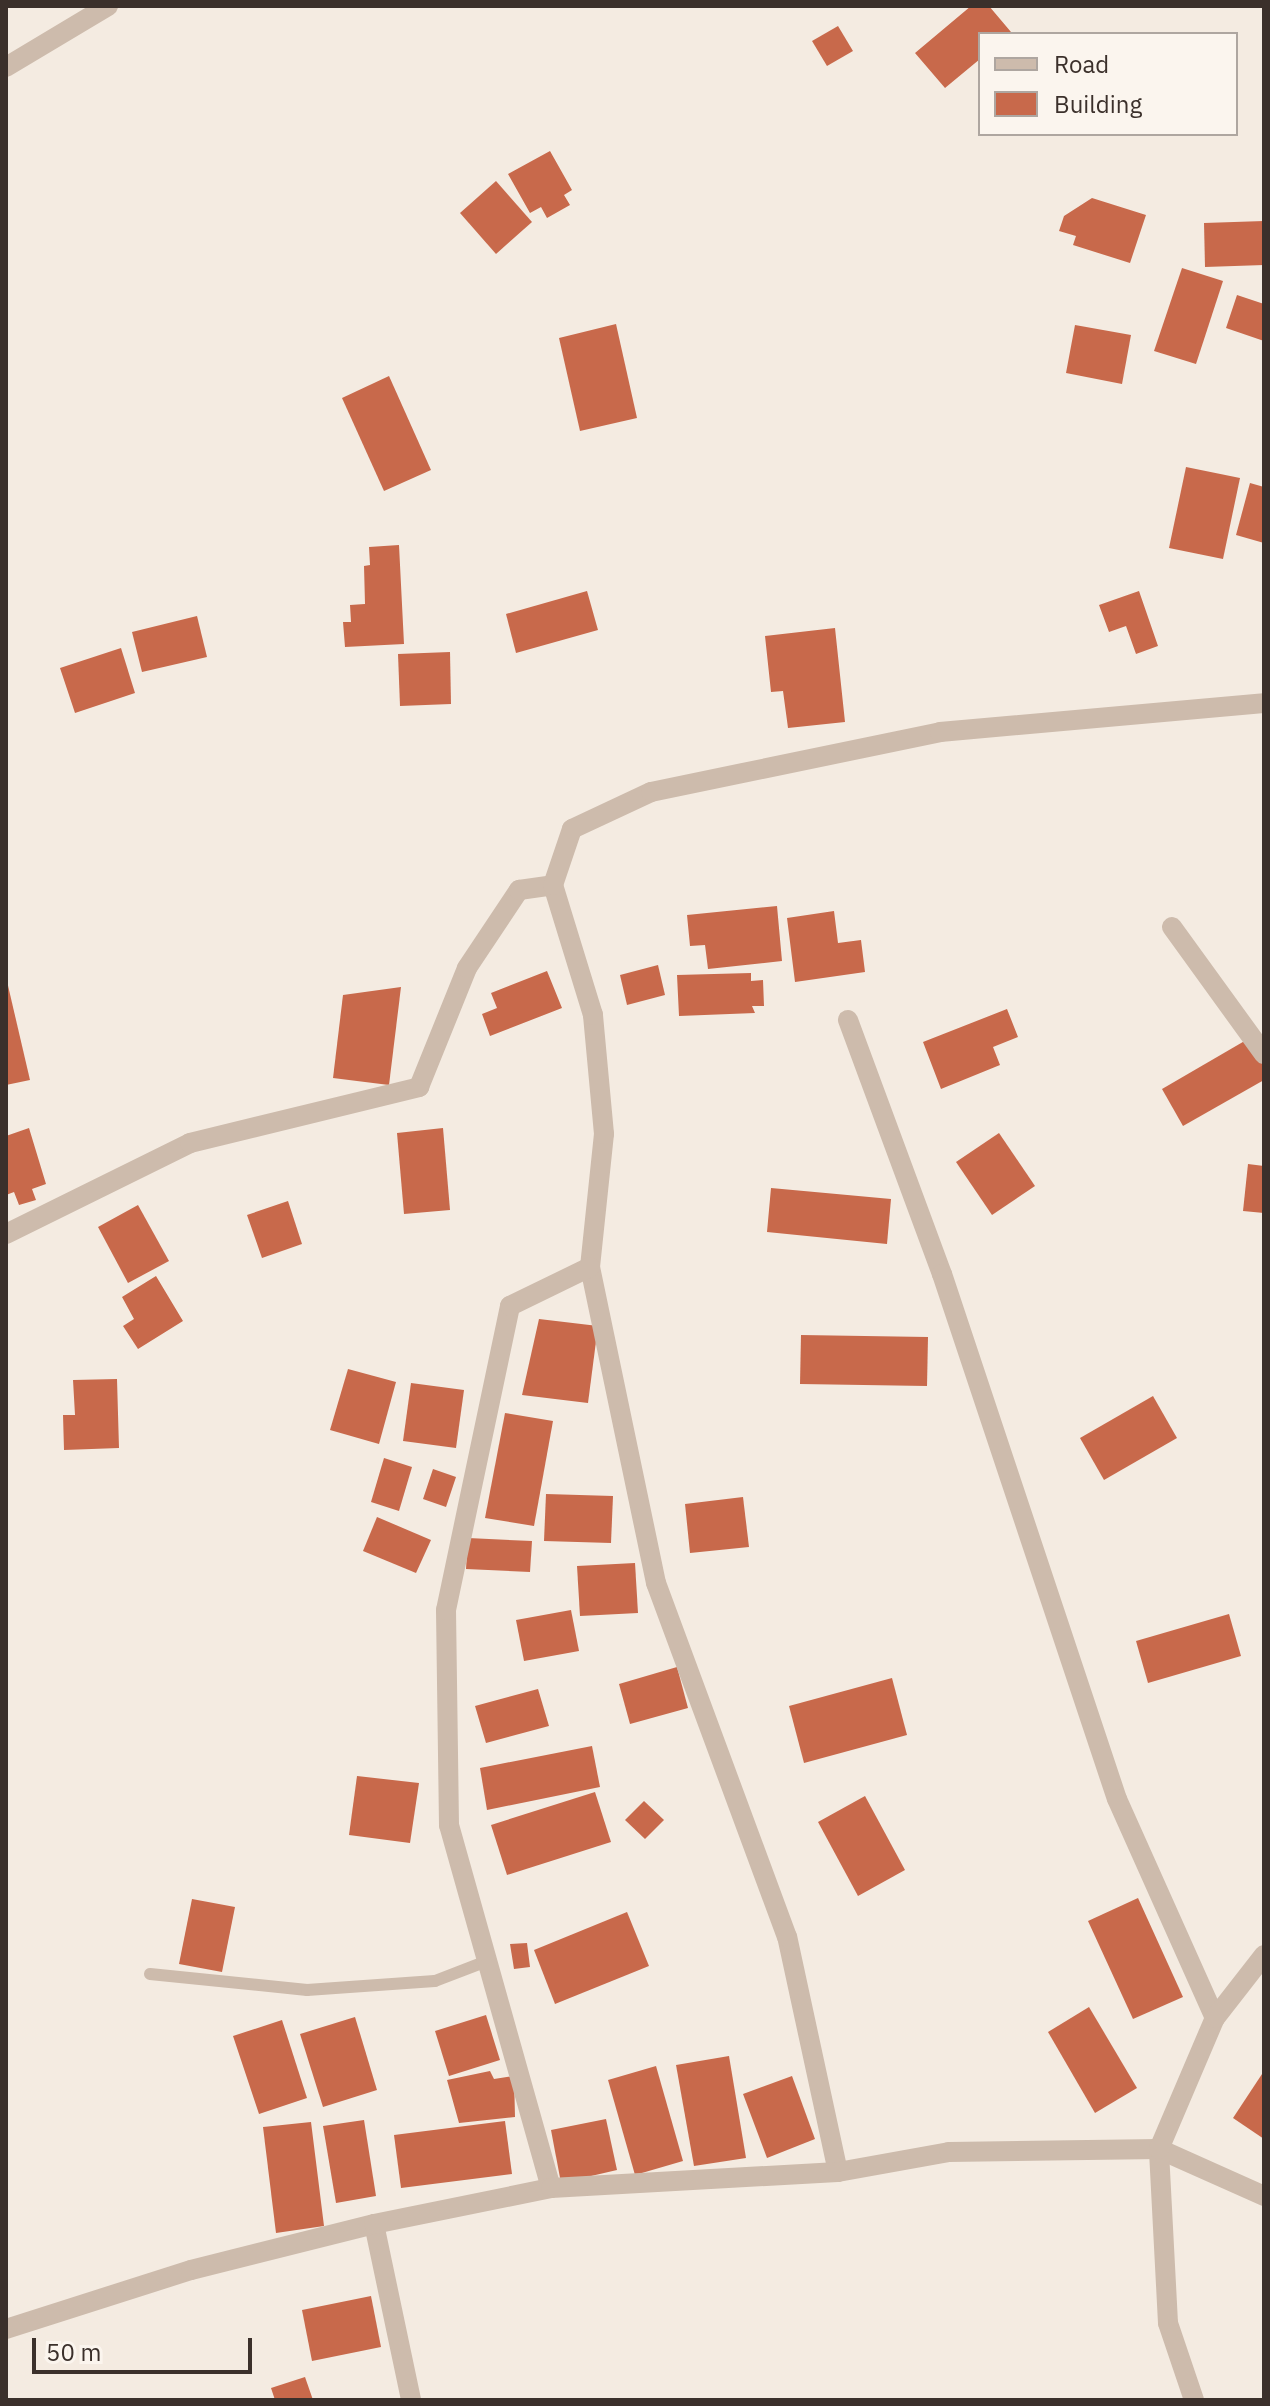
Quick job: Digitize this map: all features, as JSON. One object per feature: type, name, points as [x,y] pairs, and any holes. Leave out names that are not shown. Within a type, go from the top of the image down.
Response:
[{"type":"street","points":[[6,67],[108,6]]},
{"type":"street","points":[[838,2172],[787,1937],[656,1583],[590,1267],[604,1134],[593,1015],[553,885],[572,829],[651,792],[940,732],[1264,703]]},
{"type":"street","points":[[6,1234],[190,1143],[419,1087],[475,955],[519,890],[553,885]]},
{"type":"street","points":[[1172,927],[1264,1054]]},
{"type":"street","points":[[848,1020],[942,1274],[1117,1799],[1215,2018]]},
{"type":"street","points":[[551,2188],[449,1825],[446,1610],[510,1306],[590,1267]]},
{"type":"street","points":[[1194,2400],[1168,2323],[1159,2149],[1215,2018],[1264,1955]]},
{"type":"street","points":[[6,2329],[191,2270],[374,2224],[551,2188],[838,2172],[949,2152],[1159,2149],[1264,2196]]},
{"type":"street","points":[[374,2224],[411,2400]]},
{"type":"lane","points":[[150,1974],[307,1990],[435,1981],[487,1961]]},
{"type":"building","points":[[971,6],[989,6],[1011,32],[978,32],[978,61],[945,88],[915,53]]},
{"type":"building","points":[[838,26],[853,51],[827,66],[812,41]]},
{"type":"building","points":[[550,151],[572,190],[564,195],[570,205],[547,218],[541,207],[530,213],[508,174]]},
{"type":"building","points":[[496,181],[532,222],[496,254],[460,213]]},
{"type":"building","points":[[1092,198],[1146,215],[1130,263],[1073,245],[1076,236],[1059,231],[1064,216]]},
{"type":"building","points":[[1264,221],[1264,265],[1205,267],[1204,223]]},
{"type":"building","points":[[1182,268],[1223,281],[1196,364],[1154,351]]},
{"type":"building","points":[[1237,295],[1264,304],[1264,341],[1226,328]]},
{"type":"building","points":[[616,324],[637,418],[580,431],[559,338]]},
{"type":"building","points":[[1075,325],[1131,335],[1122,384],[1066,373]]},
{"type":"building","points":[[389,376],[431,470],[384,491],[342,398]]},
{"type":"building","points":[[1186,467],[1240,478],[1223,559],[1169,548]]},
{"type":"building","points":[[1250,483],[1264,487],[1264,543],[1236,535]]},
{"type":"building","points":[[399,545],[404,644],[345,647],[343,622],[351,622],[350,605],[365,604],[364,566],[370,565],[369,547]]},
{"type":"building","points":[[587,591],[598,630],[516,653],[506,614]]},
{"type":"building","points":[[1139,591],[1158,646],[1136,654],[1126,626],[1109,632],[1099,605]]},
{"type":"building","points":[[197,616],[207,657],[142,672],[132,632]]},
{"type":"building","points":[[835,628],[845,722],[788,728],[783,691],[771,692],[765,636]]},
{"type":"building","points":[[121,648],[135,693],[75,713],[60,668]]},
{"type":"building","points":[[450,652],[451,704],[400,706],[398,654]]},
{"type":"building","points":[[777,906],[782,961],[708,969],[705,945],[690,946],[687,915]]},
{"type":"building","points":[[834,911],[838,943],[861,940],[865,972],[795,982],[787,918]]},
{"type":"building","points":[[658,965],[665,995],[627,1005],[620,975]]},
{"type":"building","points":[[547,971],[562,1008],[490,1036],[482,1014],[497,1008],[491,993]]},
{"type":"building","points":[[751,973],[751,981],[763,980],[764,1006],[752,1006],[755,1013],[679,1016],[677,975]]},
{"type":"building","points":[[6,977],[30,1080],[6,1085]]},
{"type":"building","points":[[401,987],[389,1085],[333,1078],[343,995]]},
{"type":"building","points":[[1007,1009],[1018,1037],[993,1047],[1000,1065],[941,1089],[923,1042]]},
{"type":"building","points":[[1248,1039],[1264,1066],[1264,1080],[1183,1126],[1162,1089]]},
{"type":"building","points":[[29,1128],[46,1184],[32,1189],[36,1200],[19,1205],[14,1192],[6,1195],[6,1136]]},
{"type":"building","points":[[443,1128],[450,1210],[404,1214],[397,1133]]},
{"type":"building","points":[[999,1133],[1035,1186],[992,1215],[956,1162]]},
{"type":"building","points":[[1248,1164],[1264,1166],[1264,1213],[1243,1211]]},
{"type":"building","points":[[771,1188],[891,1199],[887,1244],[767,1232]]},
{"type":"building","points":[[288,1201],[302,1244],[262,1258],[247,1215]]},
{"type":"building","points":[[138,1205],[169,1261],[128,1283],[98,1227]]},
{"type":"building","points":[[156,1276],[183,1321],[138,1349],[123,1326],[134,1319],[122,1297]]},
{"type":"building","points":[[539,1319],[598,1326],[588,1403],[522,1395]]},
{"type":"building","points":[[801,1335],[928,1337],[927,1386],[800,1384]]},
{"type":"building","points":[[348,1369],[396,1382],[379,1444],[330,1430]]},
{"type":"building","points":[[117,1379],[119,1448],[64,1450],[63,1415],[75,1415],[73,1380]]},
{"type":"building","points":[[411,1383],[464,1390],[456,1448],[403,1441]]},
{"type":"building","points":[[1153,1396],[1177,1438],[1104,1480],[1080,1438]]},
{"type":"building","points":[[505,1413],[553,1421],[534,1526],[485,1518]]},
{"type":"building","points":[[384,1458],[412,1467],[399,1511],[371,1502]]},
{"type":"building","points":[[433,1469],[456,1477],[446,1507],[423,1499]]},
{"type":"building","points":[[546,1494],[613,1496],[611,1543],[544,1541]]},
{"type":"building","points":[[743,1497],[749,1547],[690,1553],[685,1504]]},
{"type":"building","points":[[377,1517],[431,1540],[416,1573],[363,1551]]},
{"type":"building","points":[[468,1538],[532,1541],[530,1572],[466,1569]]},
{"type":"building","points":[[635,1563],[638,1613],[580,1616],[577,1566]]},
{"type":"building","points":[[571,1610],[579,1651],[524,1661],[516,1620]]},
{"type":"building","points":[[1229,1614],[1241,1656],[1148,1683],[1136,1641]]},
{"type":"building","points":[[677,1667],[688,1708],[630,1724],[619,1684]]},
{"type":"building","points":[[892,1678],[907,1735],[804,1763],[789,1706]]},
{"type":"building","points":[[538,1689],[549,1726],[486,1743],[475,1706]]},
{"type":"building","points":[[592,1746],[600,1787],[487,1810],[480,1768]]},
{"type":"building","points":[[357,1776],[419,1783],[410,1843],[349,1835]]},
{"type":"building","points":[[595,1792],[611,1842],[507,1875],[491,1825]]},
{"type":"building","points":[[865,1796],[905,1870],[858,1896],[818,1822]]},
{"type":"building","points":[[644,1801],[664,1820],[645,1839],[625,1820]]},
{"type":"building","points":[[1138,1898],[1183,1997],[1133,2019],[1088,1921]]},
{"type":"building","points":[[192,1899],[235,1907],[222,1972],[179,1964]]},
{"type":"building","points":[[627,1912],[649,1966],[555,2004],[534,1950]]},
{"type":"building","points":[[527,1943],[530,1967],[514,1969],[510,1944]]},
{"type":"building","points":[[1089,2007],[1137,2088],[1095,2113],[1048,2032]]},
{"type":"building","points":[[486,2015],[500,2060],[449,2076],[435,2031]]},
{"type":"building","points":[[355,2017],[377,2090],[323,2107],[300,2034]]},
{"type":"building","points":[[282,2020],[307,2098],[259,2114],[233,2036]]},
{"type":"building","points":[[729,2056],[746,2158],[694,2166],[676,2065]]},
{"type":"building","points":[[656,2066],[683,2161],[635,2175],[608,2080]]},
{"type":"building","points":[[490,2071],[494,2079],[514,2076],[515,2117],[459,2123],[447,2080]]},
{"type":"building","points":[[1264,2071],[1264,2139],[1233,2118]]},
{"type":"building","points":[[792,2076],[815,2139],[767,2158],[743,2094]]},
{"type":"building","points":[[606,2119],[617,2170],[561,2183],[551,2130]]},
{"type":"building","points":[[364,2120],[376,2196],[336,2203],[323,2126]]},
{"type":"building","points":[[505,2121],[512,2174],[401,2188],[394,2135]]},
{"type":"building","points":[[311,2122],[324,2226],[276,2233],[263,2127]]},
{"type":"building","points":[[371,2296],[381,2347],[312,2361],[302,2310]]},
{"type":"building","points":[[305,2377],[313,2400],[275,2400],[271,2388]]}]
